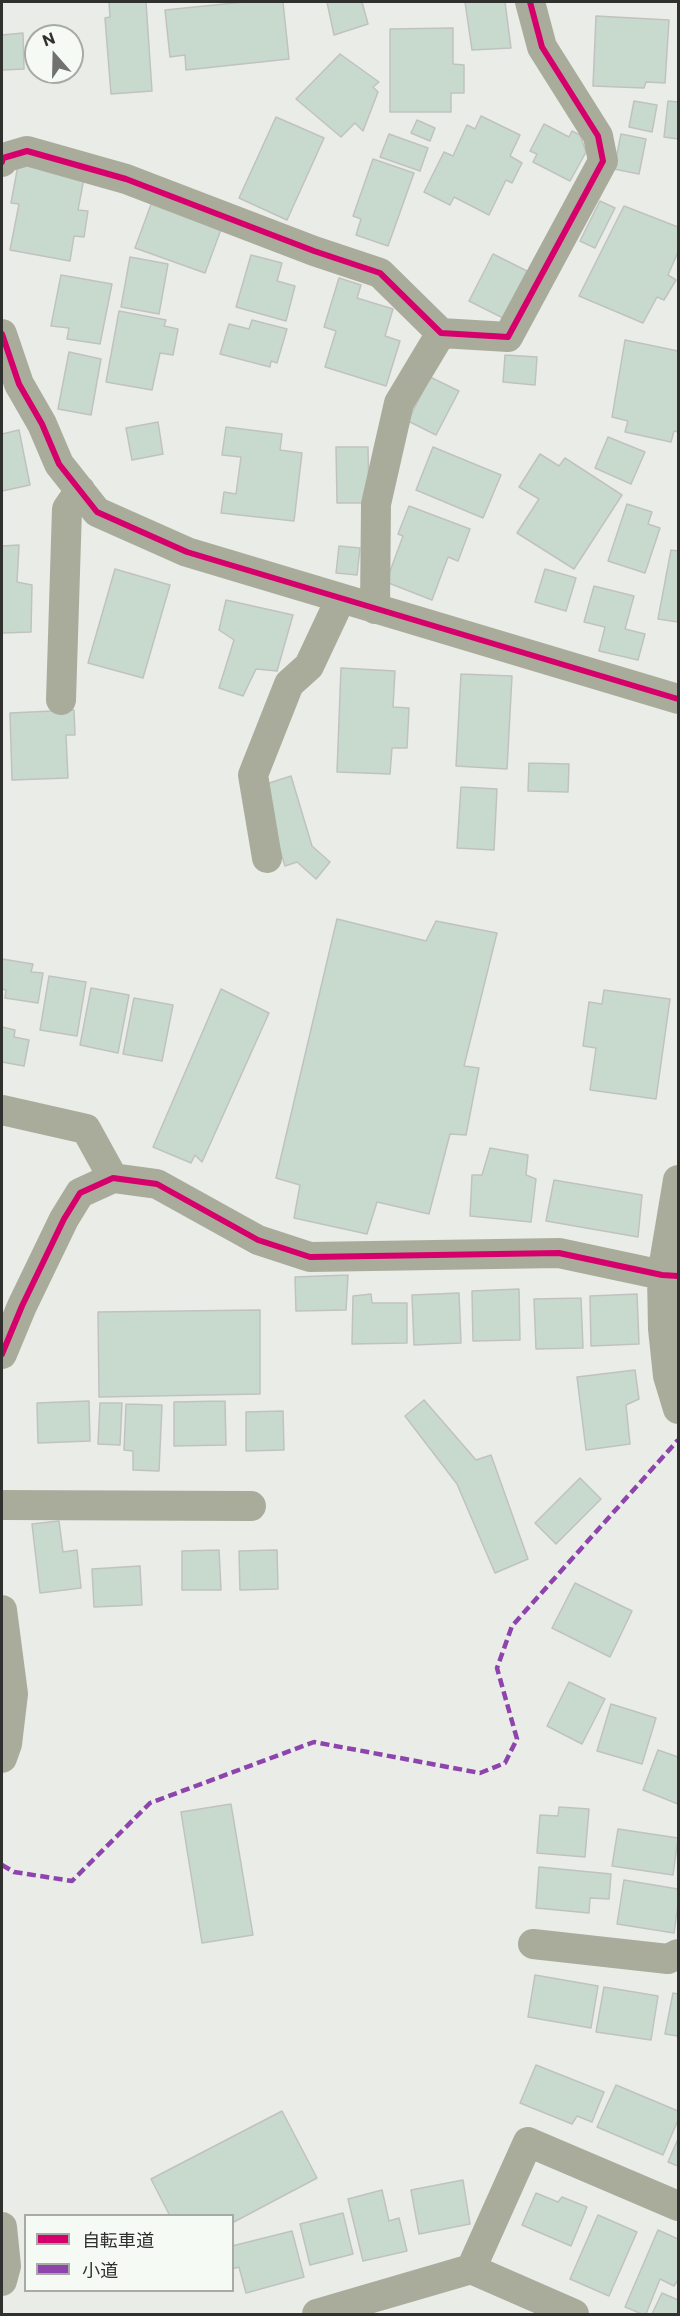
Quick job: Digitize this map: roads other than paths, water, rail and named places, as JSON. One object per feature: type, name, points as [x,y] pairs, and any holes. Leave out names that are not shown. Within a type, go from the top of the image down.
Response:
[{"type":"street","points":[[2,162],[3,158],[27,151],[126,179],[314,251],[380,273],[441,333],[508,337],[603,160],[598,136],[542,47],[530,2]]},
{"type":"street","points":[[375,609],[376,504],[399,403],[441,333]]},
{"type":"street","points":[[2,334],[19,384],[42,423],[59,464],[98,512],[187,552],[340,600],[678,699]]},
{"type":"street","points":[[61,700],[67,508],[80,490]]},
{"type":"street","points":[[267,858],[254,775],[289,684],[309,666],[340,600]]},
{"type":"street","points":[[2,1110],[86,1129],[113,1178]]},
{"type":"street","points":[[2,1354],[22,1306],[64,1219],[80,1193],[113,1178],[158,1184],[258,1240],[310,1257],[559,1253],[670,1275]]},
{"type":"street","points":[[678,1180],[663,1329],[668,1376],[678,1409]]},
{"type":"street","points":[[2,1505],[251,1506]]},
{"type":"street","points":[[2,1610],[13,1694],[7,1744],[2,1758]]},
{"type":"street","points":[[533,1944],[668,1959],[678,1954]]},
{"type":"street","points":[[471,2269],[528,2142],[678,2206]]},
{"type":"street","points":[[2,2227],[6,2266],[2,2281]]},
{"type":"street","points":[[317,2314],[471,2269],[574,2314]]}]
